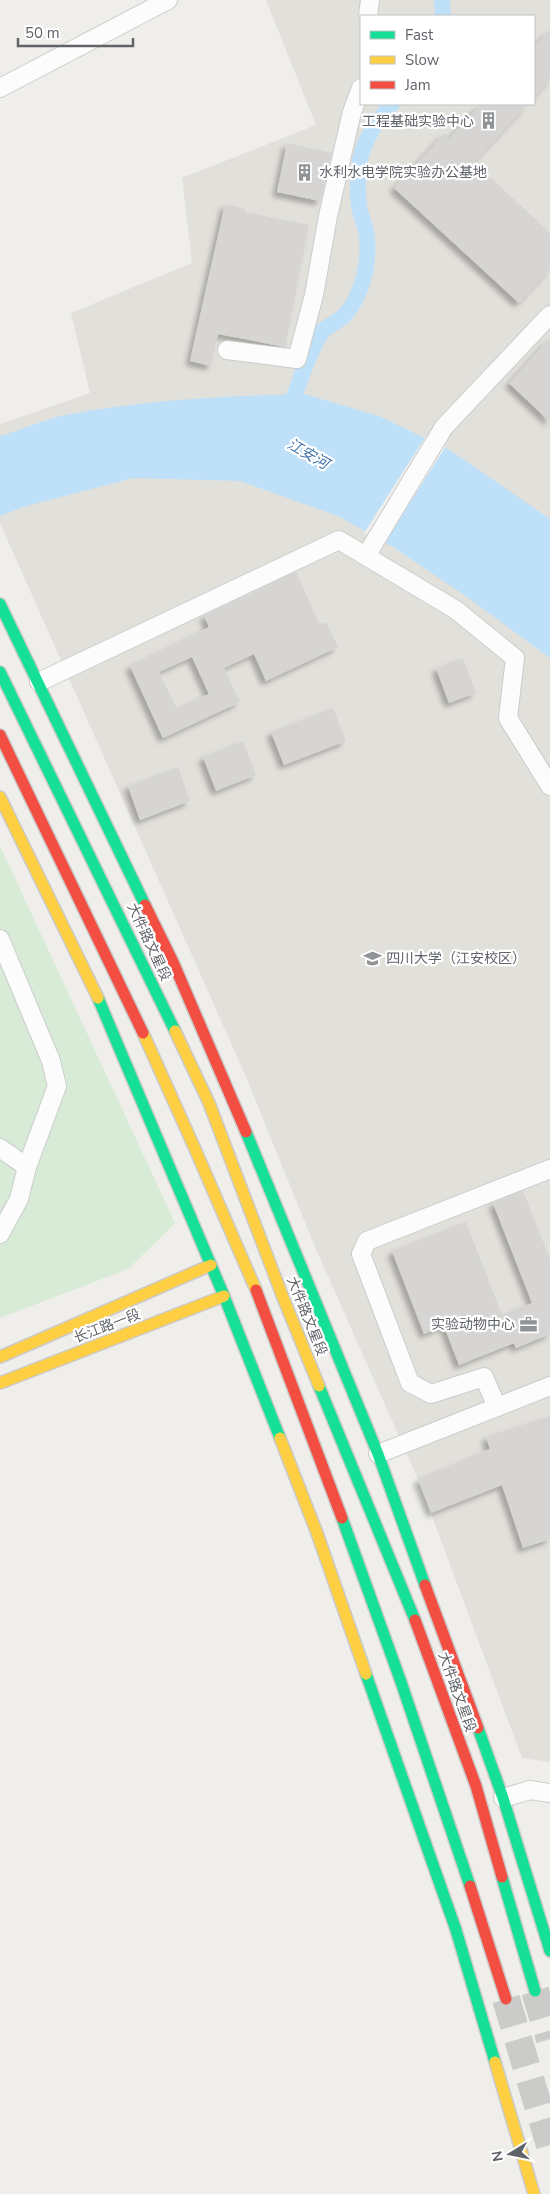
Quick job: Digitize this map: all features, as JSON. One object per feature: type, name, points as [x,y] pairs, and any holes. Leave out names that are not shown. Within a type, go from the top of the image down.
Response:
[{"type":"street","points":[[0,88],[168,0]]},
{"type":"street","points":[[368,15],[370,0]]},
{"type":"street","points":[[227,350],[297,359],[314,295],[328,216],[352,112],[360,91]]},
{"type":"street","points":[[366,556],[444,427],[550,315]]},
{"type":"street","points":[[39,682],[338,540],[456,610],[515,658],[508,718],[550,786]]},
{"type":"street","points":[[0,604],[173,962],[273,1194],[378,1454],[503,1798],[550,1951]]},
{"type":"street","name":"大件路文星段","points":[[0,672],[88,848],[209,1103],[282,1295],[414,1616],[476,1786],[535,1990]]},
{"type":"street","points":[[0,735],[81,898],[164,1079],[255,1289],[382,1626],[472,1890],[506,1999]]},
{"type":"street","points":[[0,797],[106,1013],[224,1296],[317,1533],[456,1930],[534,2194]]},
{"type":"street","points":[[0,939],[51,1061],[57,1086],[27,1167],[18,1199],[0,1234]]},
{"type":"street","points":[[0,1148],[27,1167]]},
{"type":"street","points":[[497,1407],[484,1377],[431,1394],[410,1383],[361,1254],[367,1241],[550,1168]]},
{"type":"street","name":"长江路一段","points":[[0,1357],[211,1265]]},
{"type":"street","name":"长江路一段","points":[[0,1383],[224,1296]]},
{"type":"street","points":[[378,1454],[550,1386]]},
{"type":"street","points":[[503,1798],[530,1790],[550,1793]]},
{"type":"shaded area","name":"四川大学（江安校区）","points":[[266,0],[550,0],[550,1762],[522,1758],[418,1479],[315,1247],[246,1077],[0,523],[0,424],[90,393],[71,313],[192,263],[182,178],[316,125]]},
{"type":"green space","points":[[0,846],[175,1223],[128,1269],[0,1318]]},
{"type":"water","name":"江安河","points":[[304,394],[379,416],[450,450],[550,519],[550,658],[467,597],[393,547],[338,516],[240,481],[133,478],[23,507],[0,516],[0,436],[65,415],[95,410],[154,402]]},
{"type":"pier","points":[[426,436],[446,446],[383,545],[364,533]]},
{"type":"building","points":[[550,29],[550,79],[535,96],[535,46]]},
{"type":"building","points":[[480,105],[527,105],[474,162],[550,233],[550,269],[519,303],[394,188],[445,133],[449,139]]},
{"type":"building","name":"水利水电学院实验办公基地","points":[[287,143],[332,153],[320,201],[277,192]]},
{"type":"building","points":[[225,204],[245,209],[245,212],[309,225],[285,347],[218,334],[211,366],[190,361]]},
{"type":"building","points":[[550,338],[550,422],[509,383]]},
{"type":"building","points":[[296,572],[320,625],[326,622],[338,647],[266,681],[254,654],[224,668],[240,702],[163,738],[130,666],[209,627],[204,616]],"holes":[[[192,657],[209,694],[177,709],[159,672]]]},
{"type":"building","points":[[463,658],[476,693],[449,703],[436,668]]},
{"type":"building","points":[[333,708],[346,741],[284,765],[271,732]]},
{"type":"building","points":[[243,741],[256,775],[216,791],[203,757]]},
{"type":"building","points":[[178,767],[190,801],[140,820],[128,786]]},
{"type":"building","points":[[523,1191],[550,1259],[550,1334],[516,1348],[514,1343],[459,1365],[444,1326],[424,1334],[392,1251],[466,1222],[502,1315],[532,1303],[493,1203]]},
{"type":"building","points":[[550,1416],[550,1539],[523,1548],[502,1485],[431,1513],[418,1479],[490,1449],[486,1437]]},
{"type":"waterway","points":[[442,0],[443,15]]},
{"type":"waterway","points":[[288,414],[309,357],[319,337],[348,312],[361,285],[366,262],[367,243],[359,205],[358,175],[360,162],[367,138],[391,105]]},
{"type":"tunnel","points":[[535,1991],[550,2039]]},
{"type":"tunnel","points":[[506,1999],[550,2145]]},
{"type":"traffic: fast","points":[[0,604],[145,905]]},
{"type":"traffic: fast","points":[[0,672],[175,1031]]},
{"type":"traffic: fast","points":[[98,998],[224,1296],[280,1438]]},
{"type":"traffic: fast","points":[[246,1132],[378,1454],[425,1585]]},
{"type":"traffic: fast","points":[[319,1386],[415,1620]]},
{"type":"traffic: fast","points":[[342,1518],[401,1682],[470,1886]]},
{"type":"traffic: fast","points":[[366,1674],[456,1930],[495,2062]]},
{"type":"traffic: fast","points":[[478,1728],[503,1798],[550,1951]]},
{"type":"traffic: fast","points":[[502,1877],[535,1991]]},
{"type":"traffic: slow","points":[[0,797],[98,998]]},
{"type":"traffic: slow","points":[[175,1031],[209,1103],[282,1295],[319,1386]]},
{"type":"traffic: slow","points":[[143,1033],[256,1290]]},
{"type":"traffic: slow","points":[[0,1357],[211,1265]]},
{"type":"traffic: slow","points":[[0,1383],[224,1296]]},
{"type":"traffic: slow","points":[[280,1438],[317,1533],[366,1674]]},
{"type":"traffic: slow","points":[[495,2062],[534,2194]]},
{"type":"traffic: jam","points":[[0,735],[143,1033]]},
{"type":"traffic: jam","points":[[145,905],[173,962],[246,1132]]},
{"type":"traffic: jam","points":[[256,1290],[342,1518]]},
{"type":"traffic: jam","points":[[425,1585],[478,1728]]},
{"type":"traffic: jam","points":[[415,1620],[476,1786],[502,1877]]},
{"type":"traffic: jam","points":[[470,1886],[506,1999]]},
{"type":"place","name":"工程基础实验中心","points":[[488,121]]},
{"type":"place","name":"水利水电学院实验办公基地","points":[[305,172]]},
{"type":"place","name":"四川大学（江安校区）","points":[[372,958]]},
{"type":"place","name":"实验动物中心","points":[[529,1324]]}]
